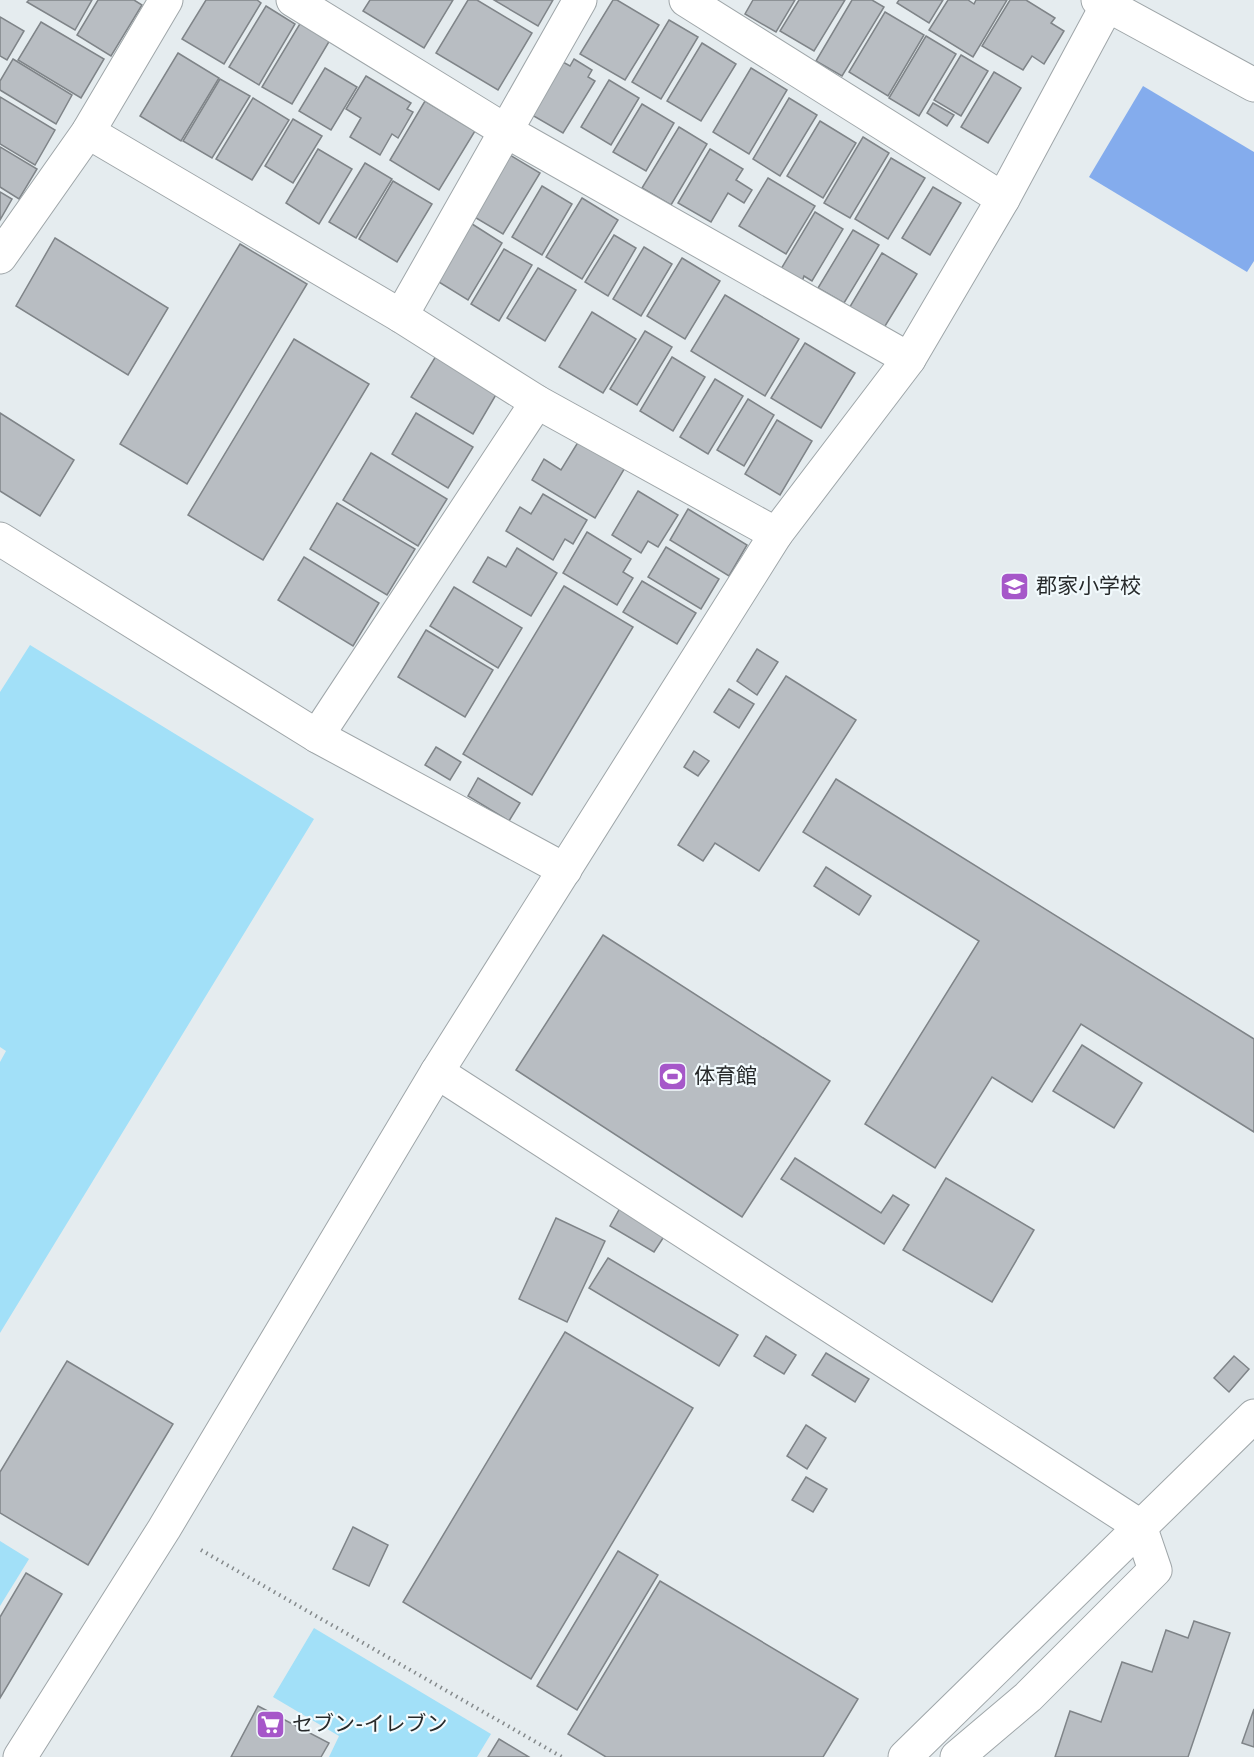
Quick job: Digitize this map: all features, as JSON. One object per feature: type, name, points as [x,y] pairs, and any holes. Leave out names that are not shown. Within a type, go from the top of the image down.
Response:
[{"type":"street","points":[[0,257],[88,132],[166,0]]},
{"type":"street","points":[[293,0],[506,130],[909,359]]},
{"type":"street","points":[[401,316],[580,0]]},
{"type":"street","points":[[686,0],[1003,199]]},
{"type":"street","points":[[20,1757],[164,1529],[437,1072],[776,534],[909,359],[1003,199],[1105,2],[1252,78]]},
{"type":"street","points":[[88,132],[401,316],[537,402],[776,534]]},
{"type":"street","points":[[317,736],[537,402]]},
{"type":"street","points":[[0,539],[317,736],[565,870]]},
{"type":"street","points":[[437,1072],[1140,1526],[1155,1570],[1029,1697],[957,1757]]},
{"type":"street","points":[[905,1757],[1254,1416]]},
{"type":"path","points":[[164,1529],[562,1757]]},
{"type":"shaded area","points":[[1143,86],[1254,152],[1254,261],[1247,272],[1089,177]]},
{"type":"shaded area","points":[[30,645],[314,819],[0,1333],[0,1062],[6,1051],[0,1047],[0,692]]},
{"type":"shaded area","points":[[0,1541],[29,1559],[0,1606]]},
{"type":"shaded area","points":[[314,1628],[491,1734],[477,1757],[329,1757],[339,1736],[273,1697]]},
{"type":"building","points":[[29,0],[92,0],[75,30],[27,2]]},
{"type":"building","points":[[98,0],[134,0],[142,5],[111,56],[77,35]]},
{"type":"building","points":[[206,0],[257,0],[261,3],[224,64],[182,39]]},
{"type":"building","points":[[370,0],[453,0],[424,48],[363,11]]},
{"type":"building","points":[[468,0],[477,0],[532,33],[498,90],[436,53]]},
{"type":"building","points":[[494,0],[553,0],[538,26]]},
{"type":"building","points":[[613,0],[617,0],[659,25],[625,80],[580,54]]},
{"type":"building","points":[[753,0],[795,0],[776,32],[745,14]]},
{"type":"building","points":[[799,0],[845,0],[814,51],[780,31]]},
{"type":"building","points":[[852,0],[872,0],[884,7],[842,76],[816,61]]},
{"type":"building","points":[[899,0],[943,0],[929,23],[897,3]]},
{"type":"building","points":[[948,0],[968,0],[974,4],[976,0],[1007,0],[973,57],[929,30]]},
{"type":"building","points":[[1010,0],[1026,0],[1055,18],[1051,23],[1064,31],[1044,64],[1032,56],[1023,70],[982,46]]},
{"type":"building","points":[[266,6],[295,24],[259,85],[229,67]]},
{"type":"building","points":[[885,12],[924,35],[888,96],[849,72]]},
{"type":"building","points":[[0,17],[24,31],[7,60],[0,56]]},
{"type":"building","points":[[669,20],[698,37],[661,99],[632,82]]},
{"type":"building","points":[[41,22],[104,59],[81,98],[18,60]]},
{"type":"building","points":[[301,22],[330,40],[292,104],[262,87]]},
{"type":"building","points":[[926,36],[956,54],[919,116],[889,98]]},
{"type":"building","points":[[702,43],[736,64],[701,121],[667,101]]},
{"type":"building","points":[[178,53],[219,78],[181,141],[140,116]]},
{"type":"building","points":[[961,55],[988,71],[961,116],[934,100]]},
{"type":"building","points":[[13,59],[72,95],[56,124],[0,90],[0,81]]},
{"type":"building","points":[[574,59],[592,70],[588,77],[595,81],[563,133],[532,115],[563,62],[570,66]]},
{"type":"building","points":[[325,68],[357,87],[331,130],[299,111]]},
{"type":"building","points":[[751,68],[787,90],[749,154],[713,132]]},
{"type":"building","points":[[994,72],[1021,88],[988,143],[961,127]]},
{"type":"building","points":[[366,76],[411,103],[407,109],[413,112],[398,138],[392,134],[380,155],[350,137],[361,118],[346,109]]},
{"type":"building","points":[[220,79],[250,96],[212,158],[183,141]]},
{"type":"building","points":[[609,80],[639,98],[611,145],[581,127]]},
{"type":"building","points":[[0,97],[55,130],[35,165],[0,144]]},
{"type":"building","points":[[253,98],[289,120],[252,180],[216,159]]},
{"type":"building","points":[[789,98],[817,115],[780,176],[753,159]]},
{"type":"building","points":[[425,101],[475,131],[439,190],[390,160]]},
{"type":"building","points":[[933,103],[954,115],[947,126],[927,113]]},
{"type":"building","points":[[642,104],[674,123],[646,171],[613,152]]},
{"type":"building","points":[[293,119],[322,136],[293,183],[265,166]]},
{"type":"building","points":[[820,121],[856,143],[823,198],[787,176]]},
{"type":"building","points":[[679,127],[707,144],[671,205],[642,188]]},
{"type":"building","points":[[863,137],[889,153],[850,218],[824,203]]},
{"type":"building","points":[[0,147],[37,169],[19,199],[0,187]]},
{"type":"building","points":[[318,149],[352,169],[319,224],[286,203]]},
{"type":"building","points":[[710,149],[743,169],[736,180],[752,190],[744,203],[728,193],[711,222],[678,203]]},
{"type":"building","points":[[508,154],[540,173],[503,234],[471,215]]},
{"type":"building","points":[[891,158],[925,178],[888,239],[855,219]]},
{"type":"building","points":[[365,163],[392,179],[356,238],[329,222]]},
{"type":"building","points":[[768,178],[815,206],[786,254],[739,226]]},
{"type":"building","points":[[393,181],[432,204],[397,262],[359,239]]},
{"type":"building","points":[[542,186],[572,204],[542,255],[512,237]]},
{"type":"building","points":[[933,187],[961,203],[930,255],[902,238]]},
{"type":"building","points":[[0,192],[12,199],[0,220]]},
{"type":"building","points":[[582,198],[618,220],[582,279],[546,257]]},
{"type":"building","points":[[815,212],[843,229],[812,281],[804,276],[802,282],[781,269]]},
{"type":"building","points":[[469,222],[502,243],[468,300],[434,279]]},
{"type":"building","points":[[853,230],[879,245],[844,303],[818,288]]},
{"type":"building","points":[[614,235],[636,248],[608,296],[585,282]]},
{"type":"building","points":[[55,238],[168,308],[128,375],[16,306]]},
{"type":"building","points":[[240,244],[307,284],[187,484],[120,444]]},
{"type":"building","points":[[644,247],[672,264],[641,316],[613,299]]},
{"type":"building","points":[[504,249],[532,265],[499,321],[471,304]]},
{"type":"building","points":[[882,253],[917,274],[882,331],[848,310]]},
{"type":"building","points":[[682,258],[720,281],[685,339],[647,316]]},
{"type":"building","points":[[538,268],[576,290],[545,341],[507,318]]},
{"type":"building","points":[[725,295],[799,339],[765,396],[691,351]]},
{"type":"building","points":[[592,312],[636,339],[603,393],[559,367]]},
{"type":"building","points":[[645,331],[672,347],[637,405],[610,389]]},
{"type":"building","points":[[294,339],[369,384],[263,560],[188,515]]},
{"type":"building","points":[[805,343],[855,373],[821,428],[771,398]]},
{"type":"building","points":[[436,356],[497,393],[473,434],[411,397]]},
{"type":"building","points":[[672,357],[705,377],[673,431],[640,411]]},
{"type":"building","points":[[715,379],[743,396],[708,454],[680,437]]},
{"type":"building","points":[[748,399],[774,415],[744,466],[717,450]]},
{"type":"building","points":[[0,413],[74,460],[40,516],[0,491]]},
{"type":"building","points":[[416,413],[473,447],[448,488],[392,454]]},
{"type":"building","points":[[777,420],[812,441],[780,495],[745,474]]},
{"type":"building","points":[[580,439],[626,466],[595,518],[532,480],[544,459],[561,470]]},
{"type":"building","points":[[371,453],[447,499],[418,546],[343,500]]},
{"type":"building","points":[[638,491],[678,515],[658,547],[648,541],[641,553],[612,535]]},
{"type":"building","points":[[543,494],[587,520],[573,544],[565,539],[553,560],[506,531],[520,507],[531,514]]},
{"type":"building","points":[[337,503],[415,549],[387,595],[310,549]]},
{"type":"building","points":[[688,509],[747,545],[729,576],[670,540]]},
{"type":"building","points":[[587,532],[631,559],[623,572],[633,578],[617,605],[563,573]]},
{"type":"building","points":[[666,547],[719,579],[701,609],[648,577]]},
{"type":"building","points":[[517,548],[557,573],[531,616],[473,582],[488,557],[506,567]]},
{"type":"building","points":[[304,557],[379,603],[353,646],[278,600]]},
{"type":"building","points":[[642,581],[696,613],[677,644],[623,612]]},
{"type":"building","points":[[564,586],[633,627],[532,795],[463,754]]},
{"type":"building","points":[[454,587],[522,628],[498,668],[430,626]]},
{"type":"building","points":[[426,630],[493,670],[465,717],[398,677]]},
{"type":"building","points":[[757,649],[778,662],[757,695],[737,681]]},
{"type":"building","points":[[786,676],[856,720],[759,871],[715,843],[703,861],[678,845]]},
{"type":"building","points":[[729,689],[754,704],[739,728],[714,712]]},
{"type":"building","points":[[436,747],[461,762],[450,780],[425,765]]},
{"type":"building","points":[[694,751],[709,761],[698,776],[684,767]]},
{"type":"building","points":[[478,778],[520,803],[509,821],[468,796]]},
{"type":"building","points":[[836,779],[1254,1039],[1254,1132],[1081,1024],[1032,1102],[992,1077],[935,1168],[865,1124],[979,941],[803,832]]},
{"type":"building","points":[[826,867],[871,896],[859,915],[814,886]]},
{"type":"building","name":"体育館","points":[[603,935],[830,1081],[742,1217],[516,1070]]},
{"type":"building","points":[[1082,1045],[1142,1083],[1114,1128],[1053,1091]]},
{"type":"building","points":[[795,1158],[881,1213],[893,1195],[909,1205],[884,1244],[781,1179]]},
{"type":"building","points":[[946,1178],[1034,1230],[992,1302],[903,1250]]},
{"type":"building","points":[[620,1208],[665,1235],[654,1252],[610,1226]]},
{"type":"building","points":[[556,1218],[605,1241],[567,1322],[519,1299]]},
{"type":"building","points":[[608,1258],[738,1335],[719,1366],[589,1288]]},
{"type":"building","points":[[565,1332],[693,1408],[531,1679],[403,1602]]},
{"type":"building","points":[[766,1336],[796,1355],[784,1374],[754,1356]]},
{"type":"building","points":[[826,1353],[869,1379],[855,1402],[812,1375]]},
{"type":"building","points":[[1234,1356],[1249,1369],[1229,1392],[1214,1378]]},
{"type":"building","points":[[67,1361],[173,1424],[88,1565],[0,1513],[0,1472]]},
{"type":"building","points":[[806,1425],[826,1438],[807,1469],[787,1456]]},
{"type":"building","points":[[806,1477],[827,1489],[813,1512],[792,1500]]},
{"type":"building","points":[[353,1527],[388,1545],[369,1586],[333,1569]]},
{"type":"building","points":[[618,1551],[658,1575],[577,1710],[537,1686]]},
{"type":"building","points":[[26,1573],[62,1594],[0,1698],[0,1617]]},
{"type":"building","points":[[660,1581],[858,1699],[823,1757],[606,1757],[568,1734]]},
{"type":"building","points":[[1194,1621],[1230,1633],[1188,1757],[1055,1757],[1070,1711],[1101,1722],[1122,1662],[1152,1672],[1166,1630],[1188,1638]]},
{"type":"building","name":"セブン-イレブン","points":[[258,1706],[329,1743],[321,1757],[231,1757]]},
{"type":"building","points":[[1254,1709],[1254,1747],[1242,1743]]},
{"type":"building","points":[[499,1739],[529,1757],[488,1757]]},
{"type":"place","name":"郡家小学校","points":[[1015,586]]},
{"type":"place","name":"体育館","points":[[673,1076]]},
{"type":"place","name":"セブン-イレブン","points":[[271,1724]]}]
